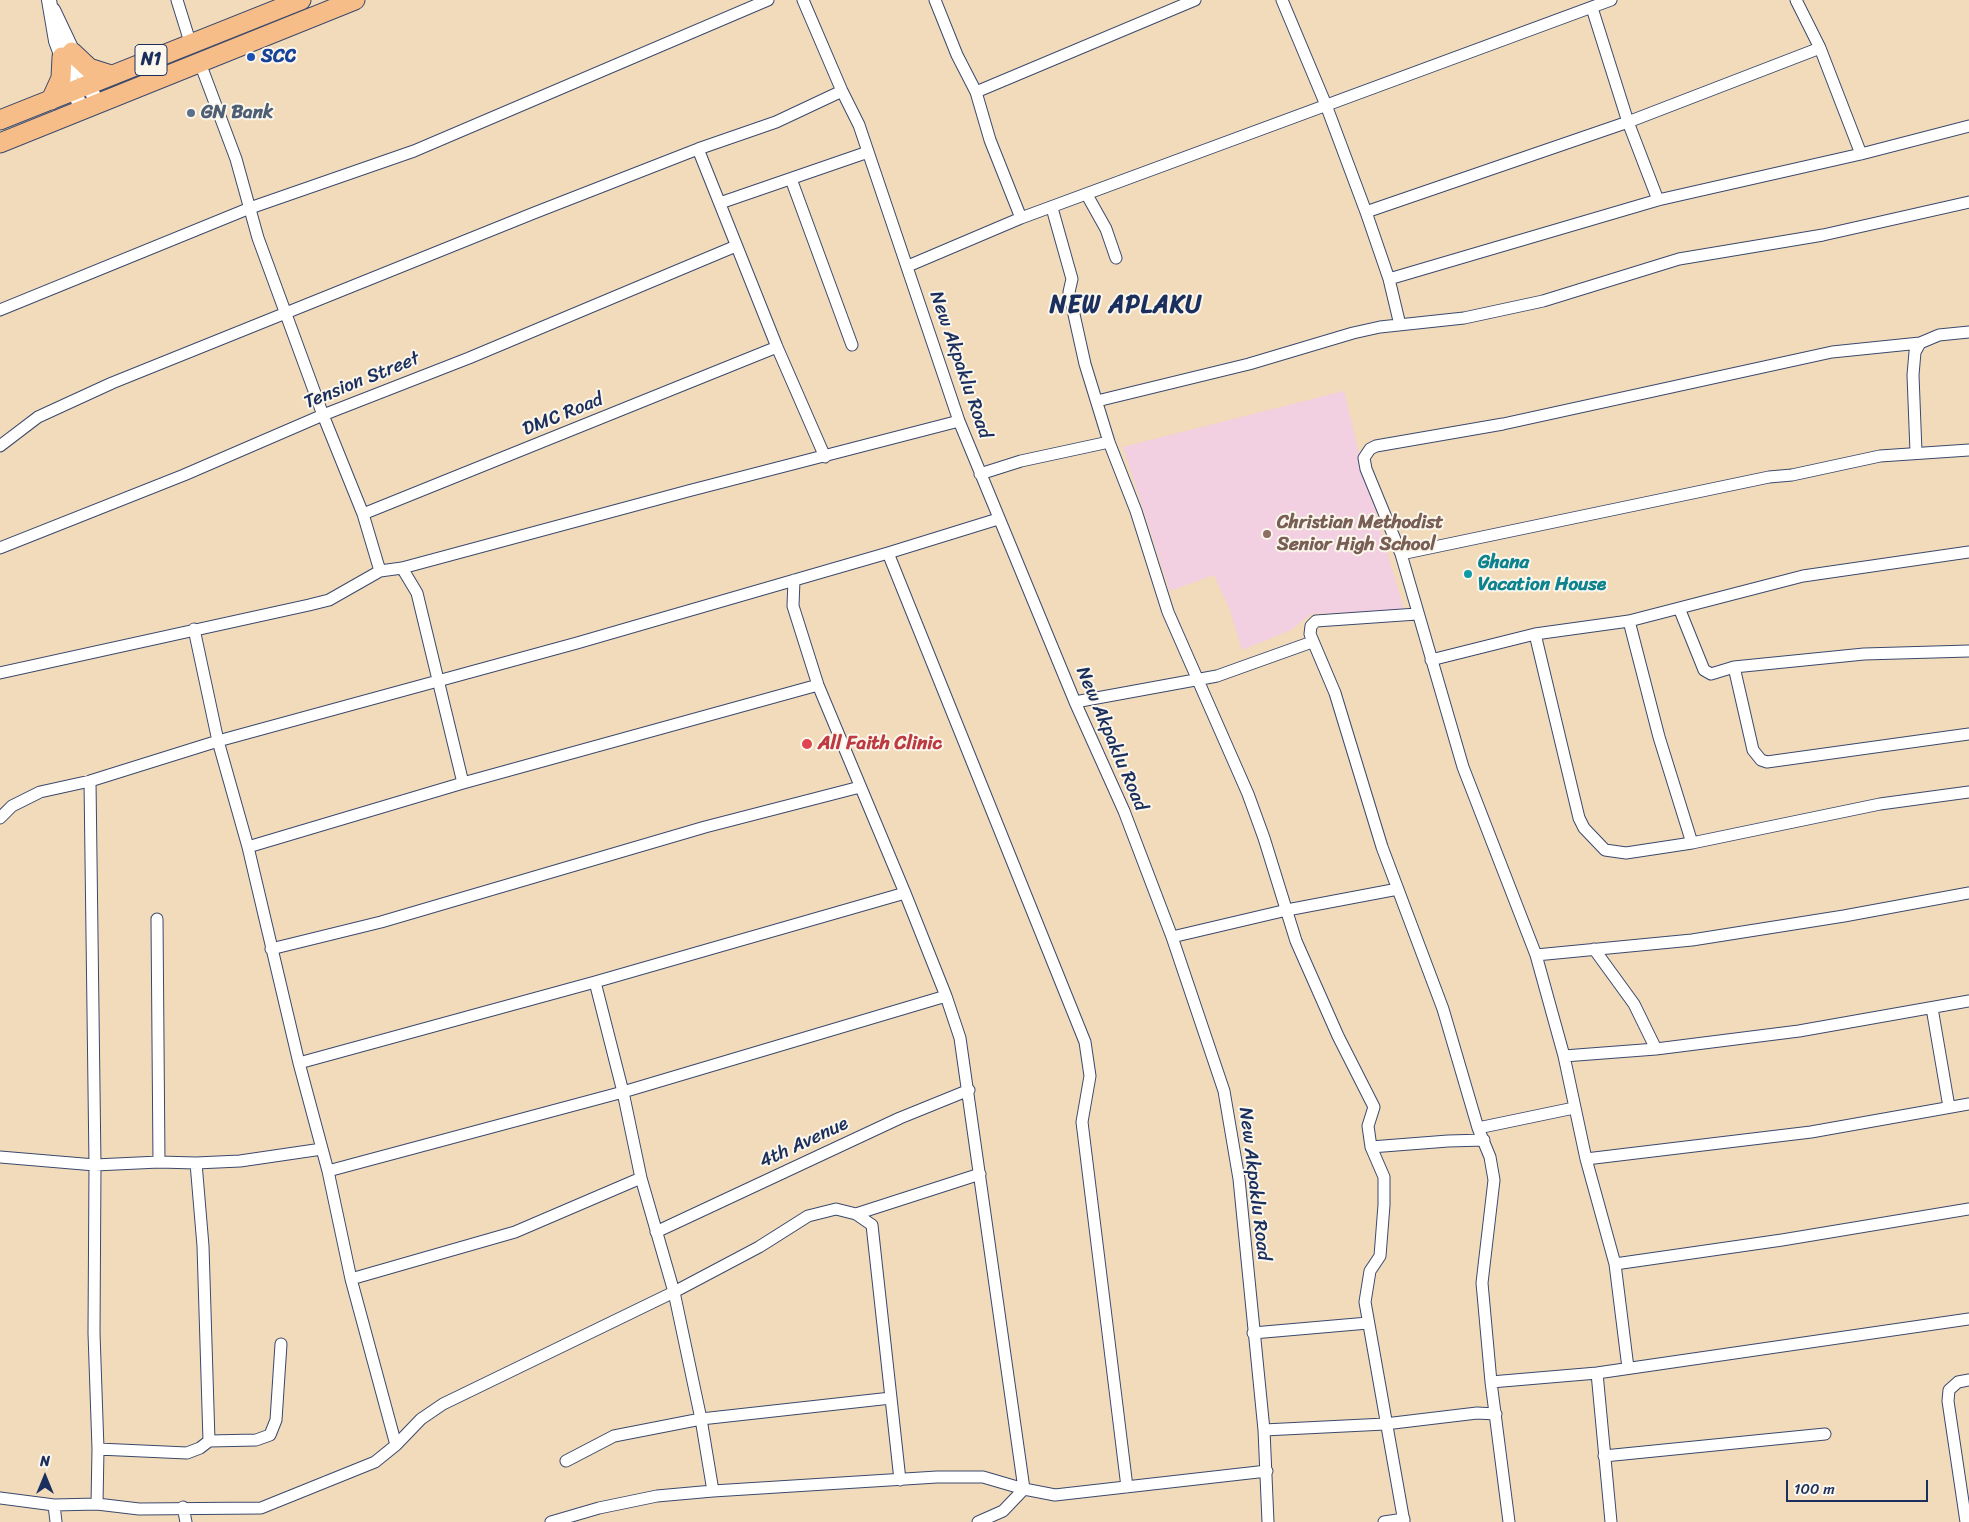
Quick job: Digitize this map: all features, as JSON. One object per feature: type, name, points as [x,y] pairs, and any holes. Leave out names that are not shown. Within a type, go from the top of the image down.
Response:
[{"type":"highway","name":"N1","points":[[0,120],[191,45],[298,0]]},
{"type":"highway","name":"N1","points":[[0,143],[355,0]]},
{"type":"highway","points":[[51,100],[61,78],[67,55],[89,68],[111,75]]},
{"type":"street","points":[[177,0],[191,45]]},
{"type":"street","points":[[298,0],[307,19]]},
{"type":"street","points":[[0,310],[250,208],[414,150],[768,0]]},
{"type":"street","name":"New Akpaklu Road","points":[[803,0],[842,91],[859,124],[959,421],[980,474],[1075,702],[1118,794],[1172,937],[1226,1100],[1238,1170],[1264,1430],[1268,1471],[1268,1522]]},
{"type":"street","points":[[935,0],[956,55],[976,92],[990,140],[1021,218]]},
{"type":"street","points":[[976,92],[1195,0]]},
{"type":"street","points":[[1282,0],[1326,105],[1366,212],[1389,279],[1400,325]]},
{"type":"street","points":[[908,266],[1021,218],[1611,0]]},
{"type":"street","points":[[1796,0],[1820,48],[1861,154]]},
{"type":"street","points":[[49,1],[53,31],[67,55],[90,108]]},
{"type":"street","points":[[1592,8],[1628,122],[1658,200]]},
{"type":"street","points":[[1366,212],[1628,122],[1820,48]]},
{"type":"street","points":[[200,63],[236,159],[258,238],[323,415],[363,514],[380,570]]},
{"type":"street","points":[[0,446],[38,417],[112,383],[698,149],[776,122],[842,91]]},
{"type":"street","points":[[1389,279],[1658,200],[1861,154],[1969,126]]},
{"type":"street","points":[[698,149],[777,347],[825,457]]},
{"type":"street","points":[[720,203],[868,152]]},
{"type":"street","points":[[791,179],[852,345]]},
{"type":"street","points":[[1087,195],[1106,230],[1116,258]]},
{"type":"street","points":[[1097,401],[1249,364],[1353,333],[1400,325],[1464,318],[1525,305],[1679,259],[1823,235],[1969,202]]},
{"type":"street","points":[[1052,208],[1072,279],[1069,292],[1097,401],[1109,442],[1136,512],[1168,612],[1248,794],[1296,941],[1338,1036],[1374,1107],[1368,1126],[1371,1147],[1384,1177],[1384,1205],[1380,1256],[1370,1271],[1365,1302],[1385,1424],[1404,1521],[1384,1522]]},
{"type":"street","name":"Tension Street","points":[[0,548],[184,475],[323,415],[469,358],[736,246]]},
{"type":"street","points":[[1628,1368],[1615,1264],[1586,1159],[1564,1056],[1536,955],[1475,801],[1417,614],[1401,554],[1366,469],[1364,458],[1366,453],[1376,446],[1503,424],[1832,352],[1920,343],[1939,336],[1969,332]]},
{"type":"street","points":[[1916,452],[1913,374],[1915,352],[1920,343]]},
{"type":"street","name":"DMC Road","points":[[363,514],[777,347]]},
{"type":"street","points":[[1,669],[329,600],[380,570],[402,568],[959,421]]},
{"type":"street","points":[[980,474],[1021,461],[1109,442]]},
{"type":"street","points":[[1401,554],[1769,477],[1792,475],[1880,456],[1916,452],[1969,450]]},
{"type":"street","points":[[0,818],[12,806],[40,792],[90,782],[218,741],[437,682],[888,553],[998,519]]},
{"type":"street","points":[[1431,660],[1535,634],[1629,621],[1803,576],[1969,552]]},
{"type":"street","points":[[888,553],[1086,1042],[1090,1076],[1082,1122],[1128,1487]]},
{"type":"street","points":[[402,568],[418,593],[437,682],[463,784]]},
{"type":"street","points":[[794,580],[793,606],[818,685],[905,893],[946,996],[960,1038],[969,1090],[1024,1489]]},
{"type":"street","points":[[1679,608],[1704,670],[1711,674],[1734,667],[1864,654],[1969,651]]},
{"type":"street","points":[[1417,614],[1316,621],[1311,626],[1310,634],[1334,693],[1370,811],[1443,1009],[1478,1128],[1484,1140],[1494,1180],[1482,1283],[1490,1382],[1496,1414],[1509,1522]]},
{"type":"street","points":[[1629,621],[1659,737],[1692,843]]},
{"type":"street","points":[[194,629],[218,741],[248,846],[299,1063],[328,1171],[351,1279],[396,1446]]},
{"type":"street","points":[[1535,634],[1579,818],[1584,828],[1605,850],[1626,853],[1692,843],[1880,804],[1969,792]]},
{"type":"street","points":[[1075,702],[1197,678],[1217,676],[1312,642]]},
{"type":"street","points":[[1734,667],[1753,750],[1761,760],[1767,762],[1969,734]]},
{"type":"street","points":[[248,846],[818,685]]},
{"type":"street","points":[[90,782],[95,1165],[94,1333],[98,1449],[97,1504]]},
{"type":"street","points":[[271,949],[381,922],[705,827],[860,787]]},
{"type":"street","points":[[1172,937],[1287,910],[1398,889]]},
{"type":"street","points":[[299,1063],[595,982],[905,893]]},
{"type":"street","points":[[1536,955],[1692,940],[1844,916],[1969,893]]},
{"type":"street","points":[[157,919],[159,1162]]},
{"type":"street","points":[[1594,949],[1634,1004],[1656,1049]]},
{"type":"street","points":[[595,982],[623,1092],[641,1178],[674,1292],[701,1419],[713,1491]]},
{"type":"street","points":[[328,1171],[623,1092],[946,996]]},
{"type":"street","points":[[1564,1056],[1656,1049],[1799,1032],[1969,1001]]},
{"type":"street","points":[[1932,1008],[1949,1107]]},
{"type":"street","name":"4th Avenue","points":[[656,1232],[900,1118],[969,1090]]},
{"type":"street","points":[[1586,1159],[1811,1132],[1969,1104]]},
{"type":"street","points":[[1478,1128],[1574,1108]]},
{"type":"street","points":[[1371,1147],[1484,1140]]},
{"type":"street","points":[[0,1157],[95,1165],[159,1162],[196,1163],[240,1161],[322,1148]]},
{"type":"street","points":[[196,1163],[203,1246],[210,1441]]},
{"type":"street","points":[[856,1214],[980,1174]]},
{"type":"street","points":[[351,1279],[515,1232],[641,1178]]},
{"type":"street","points":[[0,1498],[54,1505],[97,1504],[139,1509],[183,1507],[261,1508],[375,1462],[396,1446],[421,1419],[443,1404],[674,1292],[759,1247],[808,1216],[836,1208],[856,1214],[872,1225],[900,1480]]},
{"type":"street","points":[[1615,1264],[1782,1240],[1969,1209]]},
{"type":"street","points":[[1490,1382],[1597,1373],[1969,1320]]},
{"type":"street","points":[[1253,1333],[1368,1323]]},
{"type":"street","points":[[98,1449],[187,1452],[200,1448],[210,1441],[256,1440],[270,1435],[276,1420],[281,1344]]},
{"type":"street","points":[[1597,1373],[1611,1522]]},
{"type":"street","points":[[1966,1522],[1948,1401],[1949,1390],[1958,1382],[1969,1380]]},
{"type":"street","points":[[566,1461],[614,1436],[701,1419],[891,1398]]},
{"type":"street","points":[[1264,1430],[1385,1424],[1477,1413],[1496,1414]]},
{"type":"street","points":[[1604,1456],[1825,1434]]},
{"type":"street","points":[[551,1522],[599,1508],[657,1496],[713,1491],[937,1477],[982,1477],[1024,1489],[1056,1495],[1268,1471]]},
{"type":"street","points":[[978,1522],[1003,1512],[1024,1489]]},
{"type":"street","points":[[54,1505],[56,1522]]},
{"type":"street","points":[[183,1507],[186,1522]]},
{"type":"shaded area","name":"Christian Methodist Senior High School","points":[[1344,391],[1361,461],[1404,610],[1311,614],[1291,630],[1242,650],[1230,610],[1214,575],[1170,591],[1123,447]]},
{"type":"place","name":"SCC","points":[[251,57]]},
{"type":"place","name":"GN Bank","points":[[191,113]]},
{"type":"place","name":"Christian Methodist Senior High School","points":[[1267,534]]},
{"type":"place","name":"Ghana Vacation House","points":[[1468,574]]},
{"type":"place","name":"All Faith Clinic","points":[[807,744]]},
{"type":"district","name":"NEW APLAKU","points":[[1126,306]]}]
